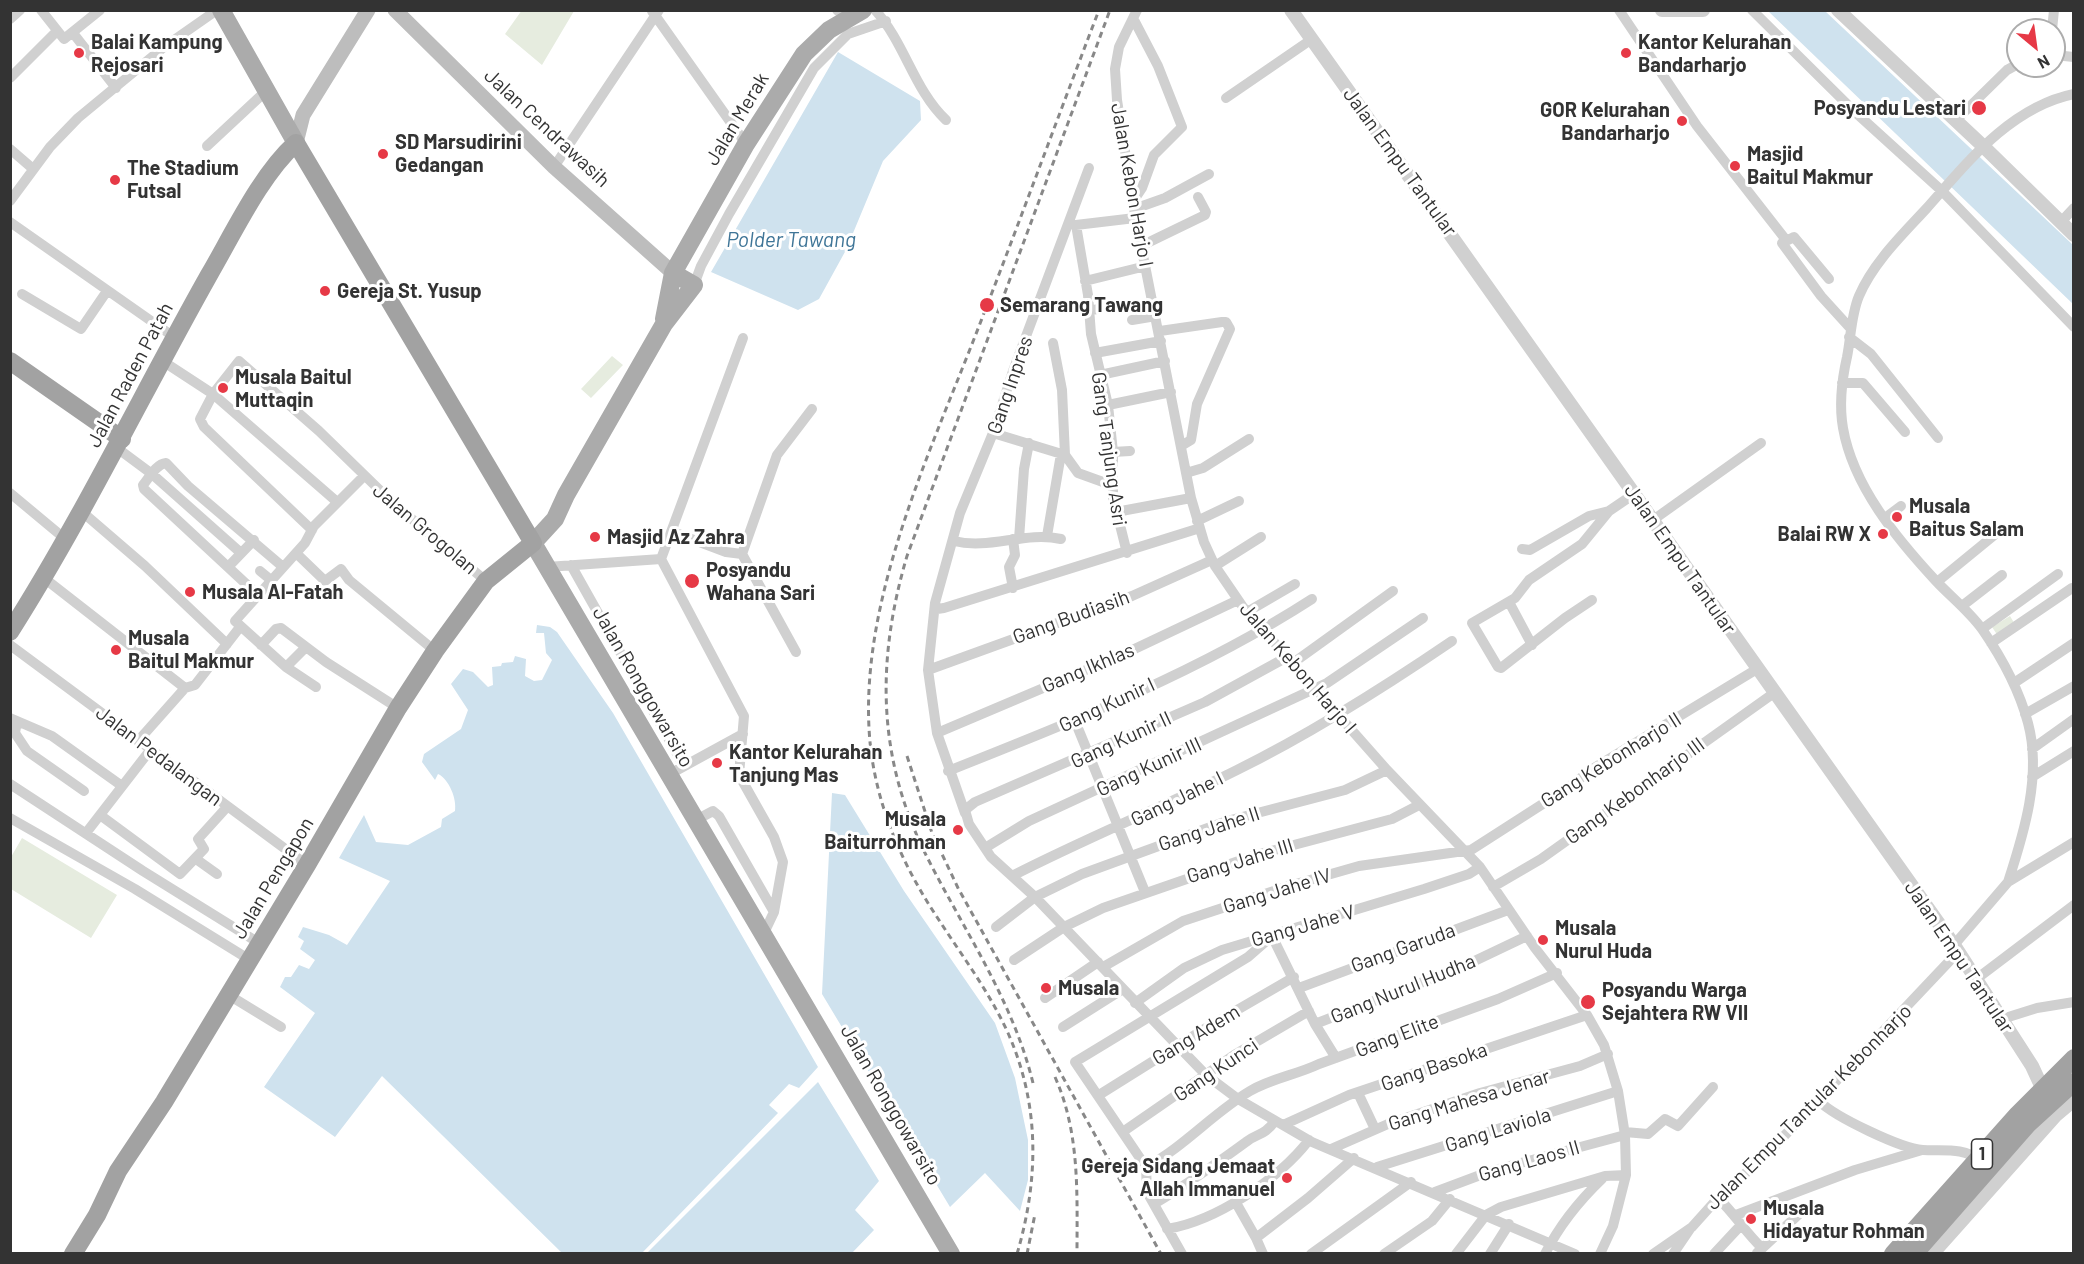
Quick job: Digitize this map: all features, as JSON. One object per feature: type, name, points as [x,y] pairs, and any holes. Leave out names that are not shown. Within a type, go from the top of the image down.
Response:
[{"type":"highway","name":"Jalan Raden Patah","points":[[13,625],[44,578],[64,538],[120,444],[161,360],[280,158],[296,143]]},
{"type":"highway","name":"Jalan Ronggowarsito","points":[[296,143],[530,537]]},
{"type":"highway","points":[[10,361],[120,444]]},
{"type":"highway","name":"Jalan Pengapon","points":[[73,1254],[97,1215],[118,1170],[164,1102],[227,994],[260,944],[398,708],[435,651],[486,581],[530,537]]},
{"type":"highway","name":"1","points":[[1893,1254],[2018,1114],[2073,1058]]},
{"type":"highway","name":"1","points":[[1914,1254],[2028,1125],[2073,1082]]},
{"type":"main road","points":[[219,10],[296,143]]},
{"type":"main road","points":[[296,143],[303,115],[368,10]]},
{"type":"main road","name":"Jalan Cendrawasih","points":[[394,10],[554,167],[684,279]]},
{"type":"main road","name":"Jalan Merak","points":[[684,279],[746,144],[804,54],[849,13]]},
{"type":"main road","points":[[664,324],[669,301],[684,279]]},
{"type":"main road","points":[[530,537],[566,495],[664,324],[684,279]]},
{"type":"main road","name":"Jalan Ronggowarsito","points":[[530,537],[676,770],[696,820],[951,1254]]},
{"type":"street","points":[[10,19],[20,10]]},
{"type":"street","points":[[41,10],[64,39],[100,10]]},
{"type":"street","points":[[10,201],[32,168],[78,118],[164,47],[219,10]]},
{"type":"street","points":[[875,10],[886,21],[931,105],[946,120]]},
{"type":"street","name":"Jalan Empu Tantular","points":[[1291,10],[1956,949],[2032,1066],[2055,1116]]},
{"type":"street","points":[[1619,10],[1697,126],[1786,240]]},
{"type":"street","points":[[1662,10],[1703,10]]},
{"type":"street","points":[[1752,10],[1855,112],[1944,187],[2073,327]]},
{"type":"street","points":[[1838,10],[1956,120],[1981,149],[2073,235]]},
{"type":"street","points":[[554,167],[655,12],[746,144]]},
{"type":"street","points":[[1134,210],[1154,155],[1182,129],[1135,14]]},
{"type":"street","name":"Jalan Kebon Harjo I","points":[[1135,14],[1119,47],[1115,69],[1134,210],[1198,524],[1214,563],[1247,612],[1387,770],[1480,867],[1508,910],[1587,1015],[1608,1054],[1618,1091],[1625,1133],[1626,1175],[1613,1226],[1600,1254]]},
{"type":"street","points":[[684,279],[701,266],[769,142],[814,68],[848,34],[886,21]]},
{"type":"street","points":[[10,78],[57,32]]},
{"type":"street","points":[[72,33],[116,88]]},
{"type":"street","points":[[1226,98],[1312,39]]},
{"type":"street","points":[[1956,120],[2006,71]]},
{"type":"street","points":[[207,146],[266,91]]},
{"type":"street","points":[[2008,882],[2026,817],[2032,777],[2032,749],[2025,714],[2014,683],[1982,629],[1937,582],[1885,518],[1850,454],[1843,427],[1842,383],[1859,296],[1875,268],[1944,187],[1981,149],[2016,120],[2039,106],[2073,94]]},
{"type":"street","points":[[10,149],[32,168]]},
{"type":"street","name":"Gang Inpres","points":[[1089,168],[1072,225],[1013,370],[993,433],[960,513],[935,603],[928,670],[937,733],[948,771],[967,819],[985,848],[1012,876],[1035,897],[1177,1046],[1206,1074],[1238,1099],[1309,1140],[1377,1167],[1575,1254]]},
{"type":"street","points":[[1072,225],[1134,210],[1165,198],[1209,174]]},
{"type":"street","points":[[1141,246],[1205,215],[1206,212],[1198,197]]},
{"type":"street","points":[[2060,223],[2073,208]]},
{"type":"street","points":[[10,222],[174,338]]},
{"type":"street","name":"Gang Tanjung Asri","points":[[1072,225],[1085,281],[1095,353],[1108,405],[1116,512],[1127,553]]},
{"type":"street","points":[[1828,279],[1794,237],[1786,240],[1781,246],[1938,438]]},
{"type":"street","points":[[1085,281],[1146,266]]},
{"type":"street","points":[[22,294],[81,329],[107,291]]},
{"type":"street","points":[[1089,311],[1114,305]]},
{"type":"street","points":[[1132,320],[1156,316]]},
{"type":"street","points":[[1095,353],[1226,322],[1230,329],[1197,404],[1191,440],[1181,446]]},
{"type":"street","points":[[661,559],[743,338]]},
{"type":"street","points":[[1047,536],[1063,454],[1062,390],[1053,343]]},
{"type":"street","points":[[161,360],[213,394],[336,501]]},
{"type":"street","points":[[1100,375],[1165,361]]},
{"type":"street","name":"Jalan Grogolan","points":[[213,394],[241,362],[320,430],[364,476],[486,581]]},
{"type":"street","points":[[1842,383],[1863,383],[1905,432]]},
{"type":"street","points":[[1108,405],[1171,392]]},
{"type":"street","points":[[213,394],[200,418],[202,424],[312,530]]},
{"type":"street","points":[[796,652],[742,554],[777,455],[812,409]]},
{"type":"street","points":[[993,433],[1063,454],[1078,473],[1114,486]]},
{"type":"street","points":[[1186,473],[1203,468],[1249,439]]},
{"type":"street","points":[[1653,519],[1761,443]]},
{"type":"street","points":[[120,444],[241,553]]},
{"type":"street","points":[[1013,588],[1009,567],[1015,555],[1024,469],[1029,444]]},
{"type":"street","points":[[1113,452],[1130,451]]},
{"type":"street","points":[[258,595],[143,488],[152,474],[161,464],[166,463],[188,486],[283,567]]},
{"type":"street","points":[[316,687],[286,667],[235,621],[296,553],[336,501],[364,476]]},
{"type":"street","points":[[10,493],[64,538]]},
{"type":"street","points":[[1592,600],[1499,669],[1472,623],[1509,602],[1524,589],[1529,580],[1582,544],[1609,511],[1634,494]]},
{"type":"street","points":[[1116,512],[1191,498]]},
{"type":"street","points":[[935,603],[939,609],[1127,553],[1198,524],[1239,501]]},
{"type":"street","points":[[1885,518],[1901,506]]},
{"type":"street","points":[[80,510],[145,566],[227,644]]},
{"type":"street","points":[[1521,549],[1528,552],[1589,516],[1609,511]]},
{"type":"street","points":[[187,528],[200,516]]},
{"type":"street","points":[[1937,582],[2003,528]]},
{"type":"street","points":[[672,532],[726,552],[742,554]]},
{"type":"street","points":[[954,541],[970,544],[1047,536],[1061,539]]},
{"type":"street","name":"Gang Budiasih","points":[[928,670],[1132,596],[1214,563],[1261,537]]},
{"type":"street","points":[[228,567],[254,540]]},
{"type":"street","points":[[296,553],[326,581],[349,580],[435,651]]},
{"type":"street","points":[[547,567],[661,559]]},
{"type":"street","points":[[661,559],[744,716],[740,775],[781,854],[782,873],[774,912],[764,933]]},
{"type":"street","points":[[571,565],[676,770],[743,734]]},
{"type":"street","points":[[260,571],[271,580]]},
{"type":"street","points":[[1982,629],[2058,574]]},
{"type":"street","points":[[1962,606],[2002,575]]},
{"type":"street","points":[[44,578],[185,688]]},
{"type":"street","points":[[1247,612],[1295,584]]},
{"type":"street","points":[[1991,643],[2072,588]]},
{"type":"street","name":"Gang Kunir II","points":[[967,819],[966,807],[975,802],[1088,755],[1205,702],[1290,660],[1393,591]]},
{"type":"street","name":"Gang Kunir I","points":[[948,771],[1075,721],[1263,630],[1312,599]]},
{"type":"street","name":"Gang Ikhlas","points":[[937,733],[1126,653],[1238,600]]},
{"type":"street","points":[[1509,602],[1532,645]]},
{"type":"street","name":"Gang Kunir III","points":[[985,848],[1029,822],[1315,689],[1423,618]]},
{"type":"street","points":[[138,741],[185,688],[195,685],[240,627]]},
{"type":"street","points":[[261,645],[276,629],[282,629],[398,708]]},
{"type":"street","name":"Gang Jahe I","points":[[1012,876],[1236,770],[1338,714],[1452,641]]},
{"type":"street","points":[[2014,683],[2073,643]]},
{"type":"street","name":"Jalan Pedalangan","points":[[10,645],[307,865]]},
{"type":"street","points":[[286,667],[306,647]]},
{"type":"street","name":"Gang Kebonharjo II","points":[[1464,851],[1471,850],[1603,763],[1757,669]]},
{"type":"street","points":[[2025,714],[2045,700],[2073,686]]},
{"type":"street","name":"Gang Kebonharjo III","points":[[1493,887],[1541,860],[1774,693]]},
{"type":"street","points":[[84,791],[27,751],[15,733],[14,719],[52,736],[122,786]]},
{"type":"street","points":[[2032,749],[2073,719]]},
{"type":"street","points":[[1075,721],[1145,892]]},
{"type":"street","points":[[86,833],[151,749]]},
{"type":"street","points":[[2032,777],[2073,751]]},
{"type":"street","name":"Gang Jahe II","points":[[996,927],[1035,897],[1082,874],[1227,821],[1345,790],[1387,770]]},
{"type":"street","points":[[10,784],[260,944]]},
{"type":"street","name":"Gang Jahe III","points":[[1014,960],[1064,927],[1103,908],[1145,892],[1292,845],[1392,819],[1419,805]]},
{"type":"street","points":[[100,815],[178,874],[205,848],[198,839],[227,807]]},
{"type":"street","points":[[696,820],[713,812],[719,816],[774,912]]},
{"type":"street","points":[[10,818],[135,889],[250,960]]},
{"type":"street","points":[[2008,882],[2073,842]]},
{"type":"street","name":"Gang Jahe IV","points":[[1045,998],[1174,924],[1213,910],[1359,866],[1464,851]]},
{"type":"street","points":[[196,859],[217,874]]},
{"type":"street","name":"Gang Jahe V","points":[[1135,1002],[1184,968],[1234,946],[1424,889],[1469,874],[1480,867]]},
{"type":"street","name":"Jalan Empu Tantular Kebonharjo","points":[[1653,1254],[1692,1227],[1718,1198],[1819,1101],[1956,949],[2008,882]]},
{"type":"street","points":[[1975,980],[2073,905]]},
{"type":"street","name":"Gang Garuda","points":[[1296,982],[1508,910]]},
{"type":"street","points":[[1182,1254],[1147,1192],[1146,1167],[1124,1131],[1075,1062],[1248,957],[1272,936],[1315,1024]]},
{"type":"street","name":"Gang Nurul Hudha","points":[[1336,1058],[1315,1024],[1464,966],[1527,936]]},
{"type":"street","name":"Gang Elite","points":[[1146,1167],[1238,1099],[1275,1078],[1297,1074],[1498,999],[1557,973]]},
{"type":"street","name":"Gang Adem","points":[[1099,1095],[1177,1046],[1296,982]]},
{"type":"street","points":[[1063,1027],[1122,988]]},
{"type":"street","points":[[227,994],[281,1027]]},
{"type":"street","points":[[2002,1019],[2037,1008],[2073,1002]]},
{"type":"street","name":"Gang Kunci","points":[[1124,1131],[1206,1074],[1309,1011]]},
{"type":"street","name":"Gang Basoka","points":[[1154,1204],[1218,1164],[1247,1141],[1263,1135],[1279,1123],[1358,1093],[1587,1015]]},
{"type":"street","name":"Gang Mahesa Jenar","points":[[1330,1149],[1376,1129],[1480,1093],[1581,1066],[1608,1054]]},
{"type":"street","name":"Gang Laos II","points":[[1435,1192],[1491,1171],[1625,1133],[1648,1134],[1665,1119],[1678,1126],[1713,1087]]},
{"type":"street","name":"Gang Laviola","points":[[1377,1167],[1618,1091]]},
{"type":"street","points":[[1358,1093],[1376,1129]]},
{"type":"street","points":[[1932,1254],[2055,1116],[2073,1100]]},
{"type":"street","points":[[1819,1101],[1853,1124],[1922,1150],[1971,1153],[2002,1176]]},
{"type":"street","points":[[1167,1228],[1186,1225],[1235,1201],[1296,1156],[1309,1140]]},
{"type":"street","points":[[1714,1254],[1738,1220],[1855,1170],[1922,1150]]},
{"type":"street","points":[[1256,1238],[1308,1198],[1354,1158]]},
{"type":"street","points":[[1456,1254],[1486,1215],[1502,1207],[1605,1176],[1626,1175]]},
{"type":"street","points":[[1545,1254],[1550,1242],[1575,1206],[1605,1176]]},
{"type":"street","points":[[1311,1254],[1411,1182]]},
{"type":"street","points":[[1718,1198],[1738,1220],[1759,1251],[1799,1214]]},
{"type":"street","points":[[1384,1254],[1432,1221],[1450,1199]]},
{"type":"street","points":[[1235,1201],[1263,1254]]},
{"type":"street","points":[[1490,1254],[1509,1224]]},
{"type":"street","points":[[1673,1254],[1692,1227]]},
{"type":"shaded area","points":[[522,10],[574,11],[542,65],[505,34]]},
{"type":"shaded area","points":[[612,356],[623,365],[591,398],[581,389]]},
{"type":"shaded area","points":[[2010,616],[2016,626],[1998,636],[1992,627]]},
{"type":"shaded area","points":[[22,838],[117,895],[91,938],[11,889],[11,857]]},
{"type":"water","points":[[1768,11],[1825,11],[2073,245],[2073,304]]},
{"type":"water","name":"Polder Tawang","points":[[838,52],[920,101],[921,120],[883,161],[846,250],[819,299],[798,310],[711,272]]},
{"type":"water","points":[[537,625],[550,627],[557,632],[613,713],[818,1067],[799,1088],[789,1084],[769,1105],[778,1113],[642,1253],[562,1253],[382,1076],[335,1137],[264,1087],[315,1013],[280,987],[285,977],[291,977],[299,965],[309,969],[315,960],[300,949],[304,941],[298,937],[303,927],[329,935],[347,945],[390,881],[339,858],[364,815],[376,842],[408,845],[441,827],[442,819],[455,811],[453,795],[446,780],[438,774],[435,780],[422,762],[424,754],[461,729],[468,710],[451,684],[463,669],[473,672],[488,687],[493,685],[492,667],[513,662],[515,656],[526,659],[525,676],[534,681],[542,680],[552,660],[546,653],[544,633],[536,633]]},
{"type":"water","points":[[832,793],[845,795],[904,891],[995,1023],[1015,1078],[1028,1140],[1028,1180],[1020,1211],[985,1173],[950,1207],[822,994]]},
{"type":"water","points":[[818,1082],[879,1181],[855,1210],[874,1230],[852,1253],[647,1253]]},
{"type":"railway","points":[[1017,1254],[1024,1226],[1032,1170],[1033,1142],[1026,1087],[1008,1033],[1000,1017],[911,874],[892,832],[873,765],[869,689],[875,635],[886,581],[902,527],[1099,10]]},
{"type":"railway","points":[[1033,1083],[1001,995],[927,857],[911,820],[898,783],[891,746],[887,709],[887,671],[890,633],[907,556],[1110,10]]},
{"type":"railway","points":[[907,756],[932,833],[958,888],[1161,1254]]},
{"type":"railway","points":[[1055,1077],[1063,1098],[1073,1142],[1077,1186],[1077,1254]]},
{"type":"railway","points":[[1027,1254],[1035,1214]]},
{"type":"place","name":"Balai Kampung Rejosari","points":[[79,53]]},
{"type":"place","name":"Kantor Kelurahan Bandarharjo","points":[[1626,53]]},
{"type":"place","name":"Posyandu Lestari","points":[[1979,108]]},
{"type":"place","name":"GOR Kelurahan Bandarharjo","points":[[1682,121]]},
{"type":"place","name":"SD Marsudirini Gedangan","points":[[383,154]]},
{"type":"place","name":"Masjid Baitul Makmur","points":[[1735,166]]},
{"type":"place","name":"The Stadium Futsal","points":[[115,180]]},
{"type":"place","name":"Gereja St. Yusup","points":[[325,291]]},
{"type":"place","name":"Semarang Tawang","points":[[987,305]]},
{"type":"place","name":"Musala Baitul Muttaqin","points":[[223,388]]},
{"type":"place","name":"Musala Baitus Salam","points":[[1897,517]]},
{"type":"place","name":"Balai RW X","points":[[1883,534]]},
{"type":"place","name":"Masjid Az Zahra","points":[[595,537]]},
{"type":"place","name":"Posyandu Wahana Sari","points":[[692,581]]},
{"type":"place","name":"Musala Al-Fatah","points":[[190,592]]},
{"type":"place","name":"Musala Baitul Makmur","points":[[116,650]]},
{"type":"place","name":"Kantor Kelurahan Tanjung Mas","points":[[717,763]]},
{"type":"place","name":"Musala Baiturrohman","points":[[958,830]]},
{"type":"place","name":"Musala Nurul Huda","points":[[1543,940]]},
{"type":"place","name":"Musala","points":[[1046,988]]},
{"type":"place","name":"Posyandu Warga Sejahtera RW VII","points":[[1588,1002]]},
{"type":"place","name":"Gereja Sidang Jemaat Allah Immanuel","points":[[1287,1178]]},
{"type":"place","name":"Musala Hidayatur Rohman","points":[[1751,1219]]}]
